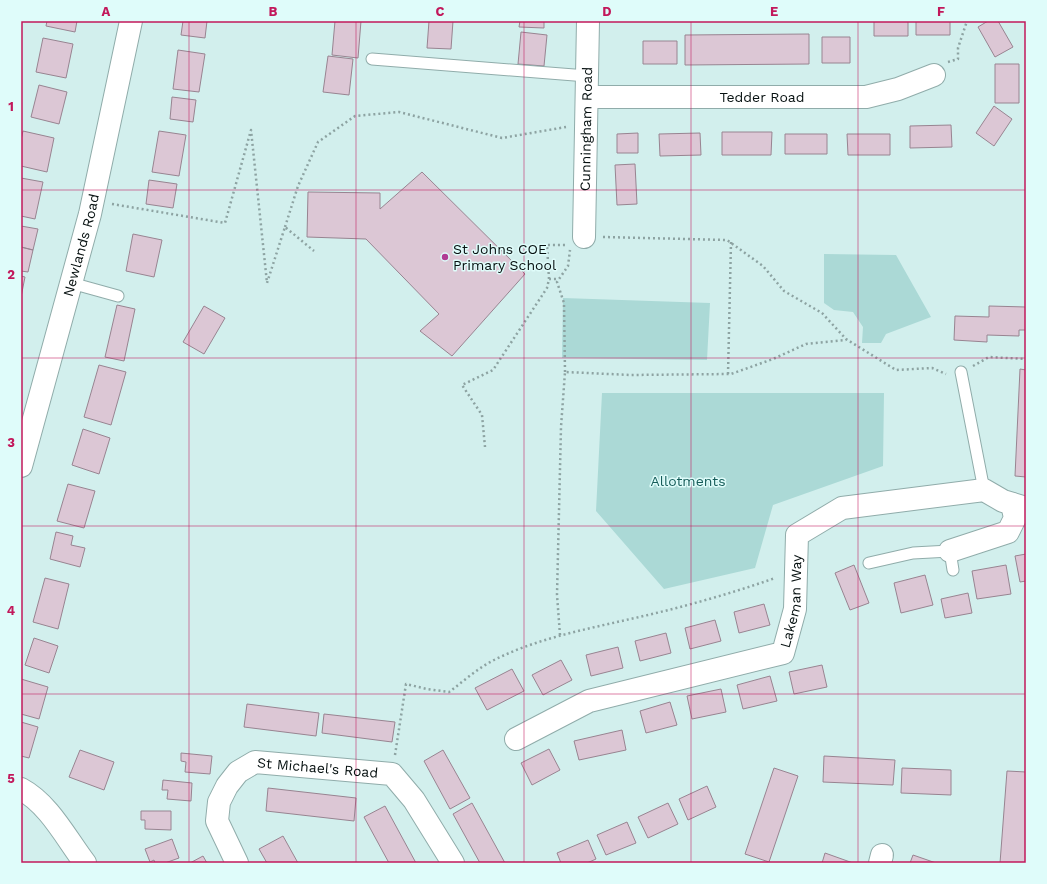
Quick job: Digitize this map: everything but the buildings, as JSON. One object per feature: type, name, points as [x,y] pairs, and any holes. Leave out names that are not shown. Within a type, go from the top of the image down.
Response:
[{"type":"street","name":"Newlands Road","points":[[21,466],[93,201],[131,21]]},
{"type":"street","name":"Cunningham Road","points":[[584,237],[588,21]]},
{"type":"street","name":"Tedder Road","points":[[587,97],[866,98],[898,89],[934,75]]},
{"type":"street","points":[[952,561],[1008,532],[1015,518],[1019,506],[1003,501],[984,490]]},
{"type":"street","name":"Lakeman Way","points":[[516,739],[590,701],[783,653],[795,609],[798,536],[842,508],[984,490]]},
{"type":"street","name":"St Michael's Road","points":[[236,863],[217,821],[219,802],[227,786],[238,772],[255,762],[392,774],[414,800],[453,863]]},
{"type":"street","points":[[21,789],[29,793],[46,810],[85,863]]},
{"type":"lane","points":[[372,59],[587,76]]},
{"type":"lane","points":[[71,284],[118,296]]},
{"type":"lane","points":[[961,372],[984,490]]},
{"type":"lane","points":[[869,563],[913,553],[952,561]]},
{"type":"path","points":[[934,75],[944,63],[958,59],[958,48],[967,21]]},
{"type":"path","points":[[93,201],[225,224],[251,130],[267,283],[298,186],[318,142],[355,116],[400,112],[502,138],[565,127],[586,129]]},
{"type":"path","points":[[285,227],[314,250]]},
{"type":"path","points":[[584,237],[727,240],[763,266],[784,291],[822,313],[846,340],[896,370],[932,368],[948,375],[961,372],[989,357],[1026,359]]},
{"type":"path","points":[[728,374],[731,242]]},
{"type":"path","points":[[485,448],[482,415],[462,385],[493,370],[547,288],[549,279],[547,245],[570,245],[568,266],[557,282],[564,303],[565,372],[561,427],[557,595],[560,635]]},
{"type":"path","points":[[549,279],[559,278]]},
{"type":"path","points":[[565,372],[631,375],[728,374],[773,359],[806,344],[846,340]]},
{"type":"path","points":[[392,774],[406,684],[427,690],[449,692],[495,660],[560,635],[627,620],[747,588],[779,577],[796,568]]},
{"type":"green space","points":[[824,254],[896,255],[931,317],[886,334],[881,343],[862,343],[863,327],[853,312],[834,310],[824,303]]},
{"type":"green space","points":[[563,298],[710,303],[707,360],[562,358]]},
{"type":"green space","name":"Allotments","points":[[602,393],[884,393],[883,466],[773,505],[755,568],[664,589],[596,511]]},
{"type":"place","name":"St Johns COE Primary School","points":[[445,257]]}]
